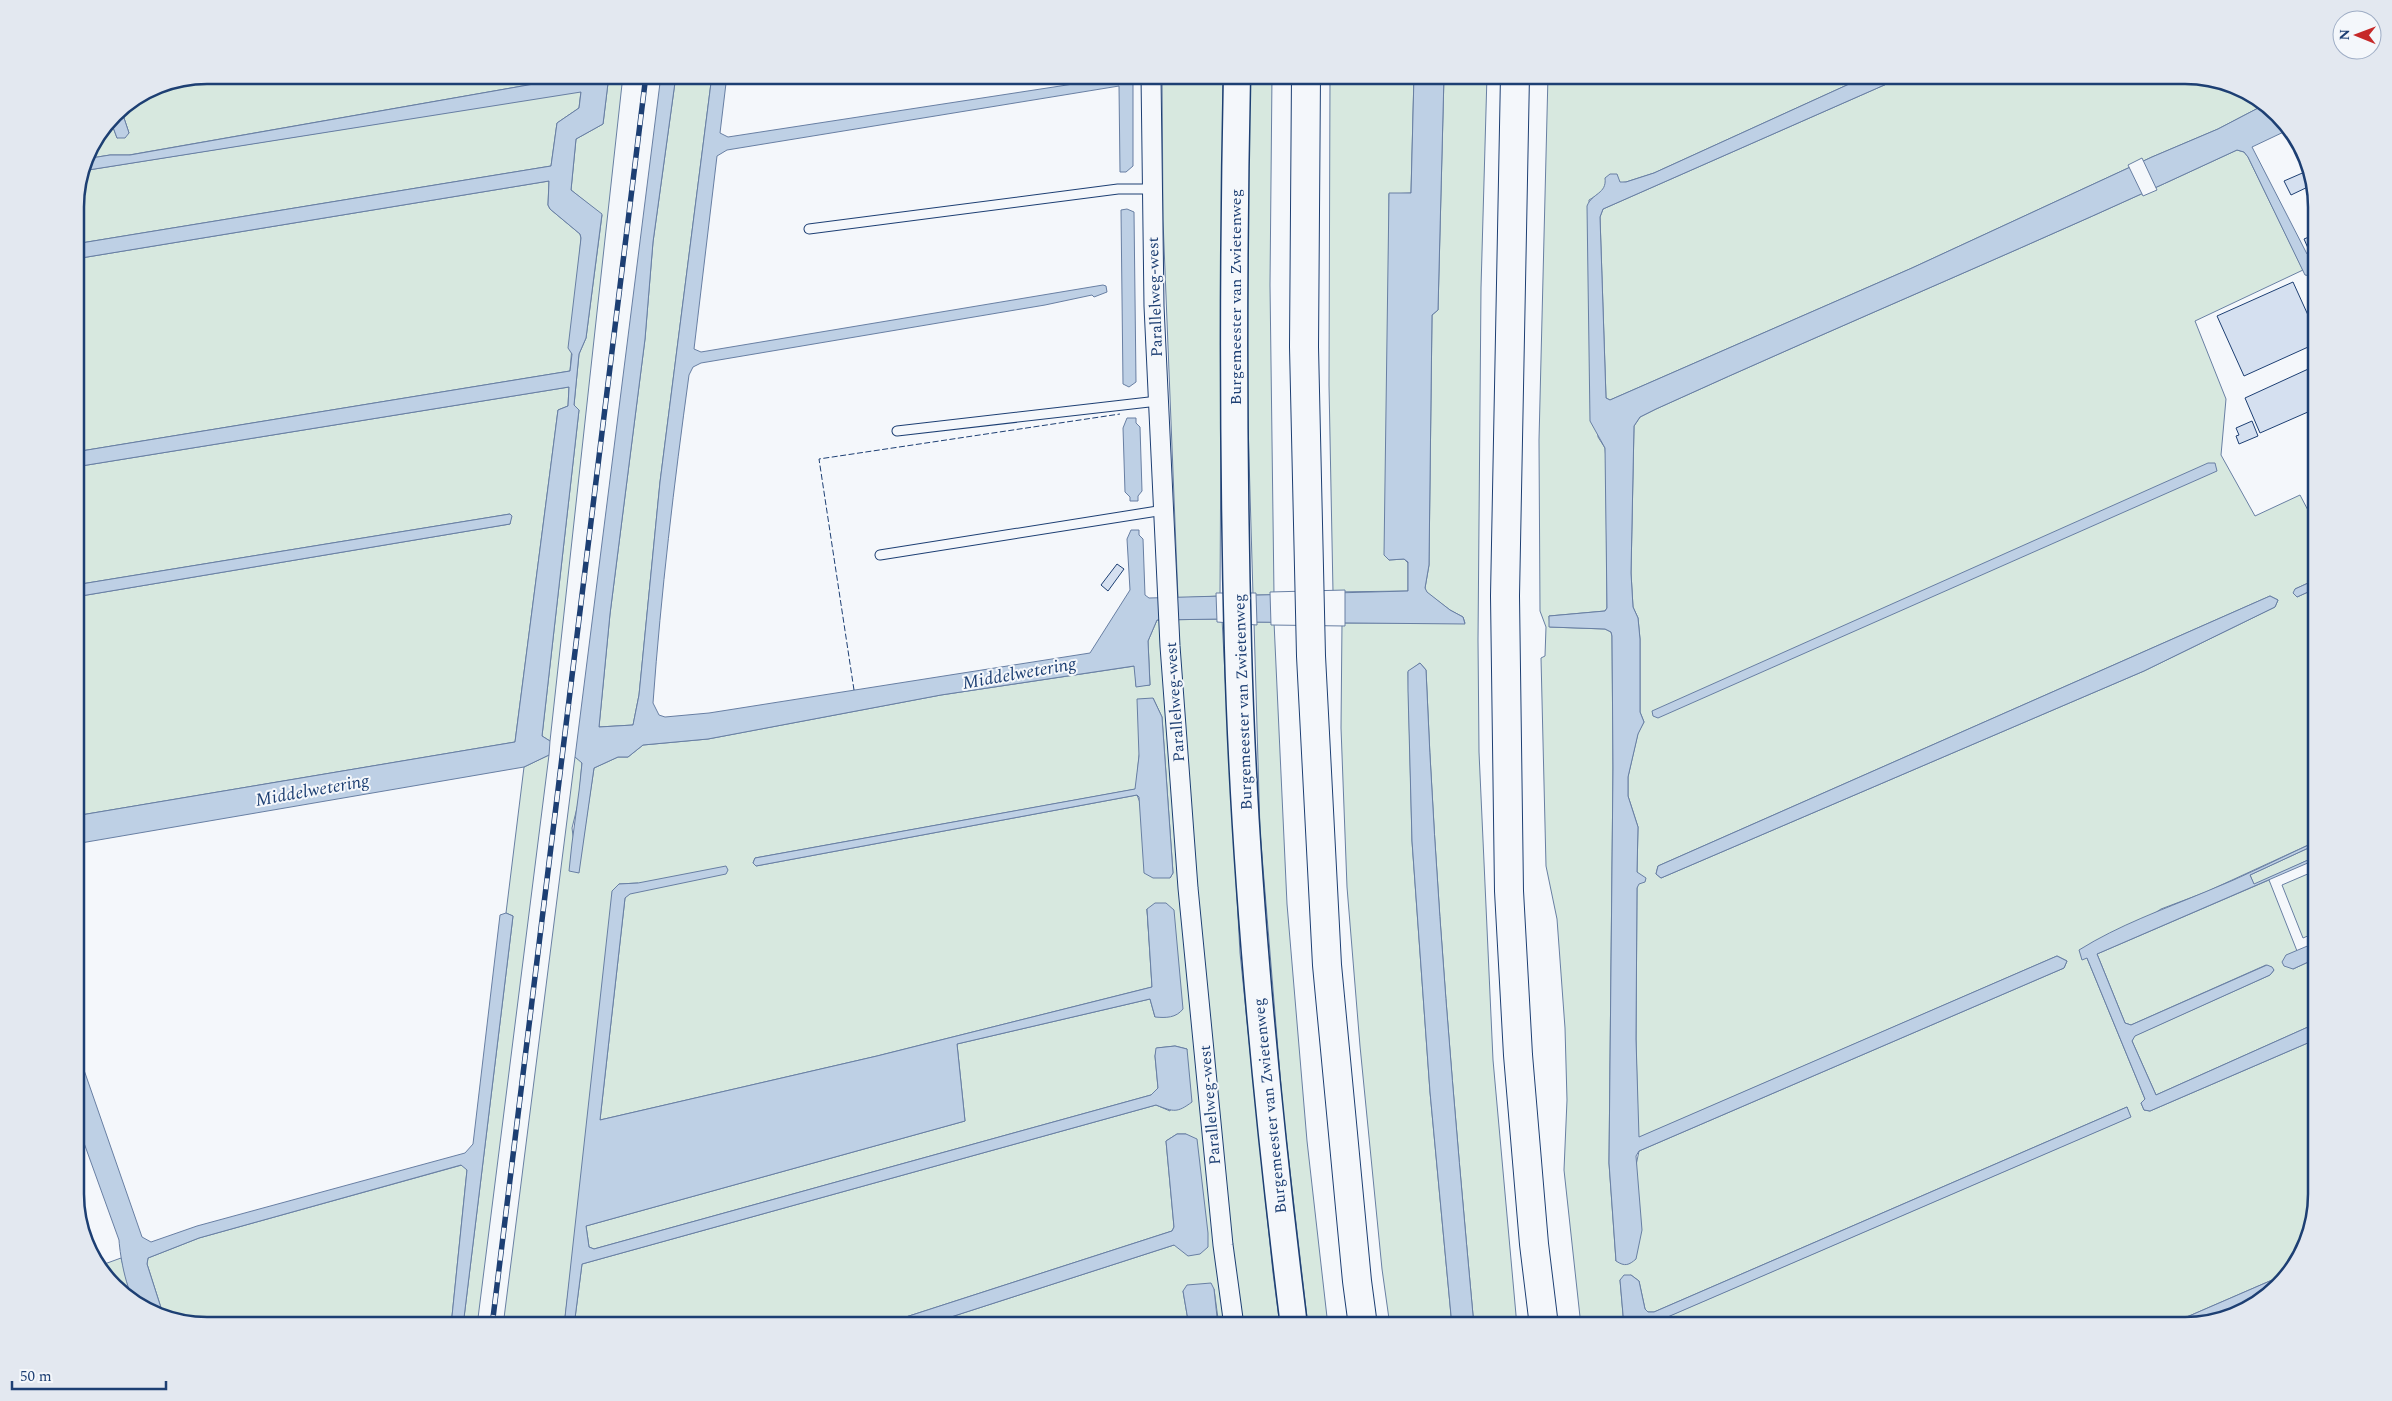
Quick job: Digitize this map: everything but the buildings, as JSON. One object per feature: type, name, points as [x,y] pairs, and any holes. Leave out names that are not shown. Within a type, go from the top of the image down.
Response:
[{"type":"highway","points":[[1306,84],[1304,347],[1311,656],[1327,965],[1356,1281],[1362,1317]]},
{"type":"highway","points":[[1515,84],[1505,658],[1509,891],[1534,1244],[1543,1317]]},
{"type":"main road","name":"Burgemeester van Zwietenweg","points":[[1237,84],[1234,212],[1238,651],[1260,1029],[1293,1317]]},
{"type":"street","name":"Parallelweg-west","points":[[1151,84],[1158,401],[1169,631],[1188,888],[1223,1245],[1233,1317]]},
{"type":"lane","points":[[809,229],[1118,189],[1152,189]]},
{"type":"lane","points":[[897,431],[1158,401]]},
{"type":"lane","points":[[880,555],[1164,510]]},
{"type":"shaded area","points":[[199,84],[534,84],[129,155],[94,158],[100,145],[113,127],[117,138],[129,133],[124,117],[132,109],[167,90]]},
{"type":"shaded area","points":[[608,84],[622,84],[550,741],[542,736],[579,410],[574,405],[579,354],[586,338],[602,215],[571,190],[576,139],[603,124]]},
{"type":"shaded area","points":[[675,84],[711,84],[660,482],[639,695],[633,725],[599,727],[610,614],[645,339],[653,242]]},
{"type":"shaded area","points":[[1162,84],[1223,84],[1220,596],[1178,598],[1163,220]]},
{"type":"shaded area","points":[[1249,84],[1272,84],[1270,285],[1274,595],[1253,595],[1247,389]]},
{"type":"shaded area","points":[[1330,84],[1414,84],[1411,193],[1389,194],[1389,560],[1404,559],[1408,563],[1408,591],[1333,592],[1329,385]]},
{"type":"shaded area","points":[[1444,84],[1487,84],[1481,288],[1479,752],[1493,1060],[1516,1317],[1473,1317],[1452,1081],[1440,917],[1426,670],[1420,663],[1408,672],[1412,841],[1430,1092],[1451,1317],[1389,1317],[1382,1269],[1360,1046],[1347,887],[1341,728],[1342,623],[1465,623],[1463,617],[1426,592],[1425,588],[1429,565],[1432,315],[1438,310]]},
{"type":"shaded area","points":[[1548,84],[1849,84],[1654,173],[1626,182],[1606,185],[1602,192],[1589,200],[1598,437],[1605,448],[1606,460],[1607,608],[1605,611],[1549,616],[1550,627],[1605,629],[1611,632],[1612,636],[1613,768],[1609,1163],[1616,1261],[1639,1151],[2064,968],[2067,961],[2057,956],[1638,1138],[1636,1039],[1638,827],[1628,796],[1628,777],[1638,733],[1644,722],[1640,712],[1640,639],[1638,618],[1633,607],[1631,573],[1634,426],[1640,417],[1729,376],[2237,150],[2244,152],[2303,270],[2195,321],[2226,399],[2221,455],[2255,516],[2300,495],[2308,510],[2308,583],[2295,589],[2297,597],[2308,592],[2308,845],[2206,892],[2161,909],[2087,958],[2145,1099],[2141,1103],[2144,1110],[2150,1111],[2308,1043],[2307,1210],[2299,1241],[2283,1269],[2273,1279],[2187,1317],[1667,1317],[2130,1117],[2127,1107],[1654,1312],[1647,1312],[1645,1309],[1639,1281],[1631,1275],[1620,1280],[1623,1317],[1580,1317],[1564,1170],[1567,1100],[1565,1028],[1557,919],[1546,866],[1541,658],[1545,656],[1546,627],[1540,611],[1539,440]],"holes":[[[2270,596],[2278,600],[2275,607],[2144,671],[1661,878],[1656,874],[1658,866]]]},
{"type":"shaded area","points":[[1887,84],[2201,85],[2232,93],[2258,108],[2218,129],[2152,157],[1912,268],[1610,400],[1606,398],[1600,217],[1603,209]]},
{"type":"shaded area","points":[[581,91],[579,108],[557,123],[551,166],[84,243],[84,199],[90,170]]},
{"type":"shaded area","points":[[549,181],[548,205],[550,209],[580,234],[581,238],[570,371],[84,451],[84,258]]},
{"type":"shaded area","points":[[569,387],[568,406],[558,410],[515,742],[84,814],[84,595],[510,524],[510,514],[84,584],[84,466]]},
{"type":"shaded area","points":[[1222,619],[1240,953],[1279,1317],[1218,1317],[1214,1289],[1183,1291],[1187,1317],[951,1317],[1174,1245],[1186,1134],[1177,1134],[1166,1141],[1174,1227],[1172,1231],[906,1317],[575,1317],[582,1264],[1156,1105],[1170,1111],[1187,1049],[1175,1046],[1157,1048],[1155,1056],[1158,1088],[1151,1095],[594,1249],[589,1247],[586,1226],[965,1121],[957,1044],[1150,999],[1155,1017],[1147,909],[1152,987],[877,1056],[600,1120],[625,898],[638,883],[619,884],[565,1317],[504,1317],[575,757],[582,762],[579,800],[572,828],[578,873],[594,768],[618,757],[628,757],[643,745],[708,739],[941,695],[1135,666],[1136,686],[1150,685],[1148,641],[1157,620]],"holes":[[[1153,698],[1162,717],[1173,873],[1170,878],[1137,795],[756,866],[753,863],[755,858],[1136,789],[1139,756]]]},
{"type":"shaded area","points":[[1254,622],[1274,622],[1287,904],[1307,1141],[1327,1317],[1307,1317],[1283,1111],[1260,831]]},
{"type":"shaded area","points":[[549,755],[478,1317],[464,1317],[513,916],[506,913],[524,767]]},
{"type":"shaded area","points":[[2308,848],[2308,860],[2254,885],[2250,875]]},
{"type":"shaded area","points":[[2308,874],[2308,936],[2303,938],[2282,885]]},
{"type":"shaded area","points":[[2269,880],[2297,951],[2286,956],[2293,969],[2308,962],[2308,1027],[2156,1095],[2132,1041],[2134,1036],[2270,975],[2274,970],[2266,965],[2131,1025],[2125,1023],[2097,954]]},
{"type":"shaded area","points":[[462,1165],[467,1170],[452,1317],[207,1317],[175,1313],[161,1308],[147,1264],[148,1258],[199,1238]]},
{"type":"shaded area","points":[[121,1258],[130,1290],[120,1281],[105,1264]]},
{"type":"water","name":"Middelwetering","points":[[534,84],[608,84],[603,124],[576,139],[571,190],[602,214],[586,338],[579,354],[574,405],[579,410],[542,736],[550,741],[549,755],[524,767],[84,842],[84,814],[515,742],[558,410],[568,406],[569,387],[84,466],[84,451],[570,371],[572,354],[568,348],[581,238],[580,234],[550,209],[548,205],[549,181],[84,258],[84,243],[551,166],[557,123],[579,108],[581,92],[90,170],[94,158],[130,155]]},
{"type":"water","name":"Middelwetering","points":[[660,84],[675,84],[653,242],[645,339],[610,614],[599,727],[633,725],[639,695],[660,482],[711,84],[726,84],[720,133],[728,137],[1073,84],[1133,84],[1133,166],[1126,172],[1120,172],[1119,86],[727,150],[717,156],[694,349],[701,352],[1103,285],[1106,286],[1107,292],[1094,297],[1092,295],[1045,305],[701,363],[693,367],[689,375],[683,416],[668,539],[653,703],[659,715],[665,717],[709,713],[1090,653],[1130,590],[1127,539],[1131,530],[1139,530],[1139,535],[1143,539],[1145,595],[1149,598],[1408,591],[1408,562],[1404,559],[1389,560],[1384,555],[1389,193],[1411,193],[1414,84],[1444,84],[1438,310],[1432,315],[1429,565],[1425,588],[1427,592],[1450,610],[1463,617],[1465,624],[1243,622],[1222,619],[1157,620],[1148,641],[1150,685],[1136,687],[1134,666],[941,695],[708,739],[643,745],[628,757],[618,757],[594,768],[579,873],[569,871],[582,763],[575,757]]},
{"type":"water","points":[[1849,84],[1887,84],[1603,209],[1600,217],[1606,398],[1610,400],[1912,268],[2152,157],[2218,129],[2258,108],[2283,133],[2252,147],[2308,255],[2308,276],[2305,275],[2248,157],[2244,152],[2237,150],[1640,417],[1634,426],[1631,573],[1633,607],[1638,618],[1640,639],[1640,712],[1644,722],[1638,734],[1628,777],[1628,796],[1638,827],[1637,872],[1646,878],[1645,882],[1639,884],[1637,888],[1636,1039],[1639,1137],[2057,956],[2067,961],[2064,968],[1639,1151],[1636,1156],[1642,1230],[1636,1259],[1624,1265],[1616,1261],[1609,1163],[1613,768],[1612,636],[1611,632],[1605,629],[1549,627],[1549,616],[1605,611],[1607,608],[1605,448],[1590,421],[1587,206],[1592,198],[1602,190],[1605,178],[1610,174],[1617,174],[1620,182],[1626,182],[1654,173]]},
{"type":"water","points":[[124,117],[129,133],[125,138],[117,138],[113,127]]},
{"type":"water","points":[[1127,209],[1134,212],[1136,382],[1129,387],[1123,384],[1121,210]]},
{"type":"water","points":[[1127,418],[1136,418],[1136,423],[1140,427],[1142,491],[1138,496],[1138,501],[1130,501],[1130,497],[1125,492],[1123,428]]},
{"type":"water","points":[[2208,463],[2215,463],[2217,471],[1658,718],[1653,716],[1652,711]]},
{"type":"water","points":[[510,514],[512,516],[510,524],[84,595],[84,584]]},
{"type":"water","points":[[2308,583],[2308,592],[2297,597],[2293,593],[2295,589]]},
{"type":"water","points":[[2270,596],[2278,600],[2275,607],[2144,671],[1661,878],[1656,874],[1658,866]]},
{"type":"water","points":[[1420,663],[1426,670],[1440,916],[1452,1080],[1473,1317],[1451,1317],[1430,1092],[1412,841],[1408,671]]},
{"type":"water","points":[[1153,698],[1162,717],[1173,873],[1170,878],[1153,878],[1144,873],[1139,797],[1137,795],[756,866],[753,863],[755,858],[1135,789],[1139,756],[1137,699]]},
{"type":"water","points":[[2308,845],[2308,848],[2250,875],[2254,884],[2308,860],[2308,863],[2097,954],[2125,1023],[2131,1025],[2267,965],[2274,970],[2270,975],[2135,1036],[2132,1041],[2156,1095],[2308,1027],[2308,1043],[2150,1111],[2144,1110],[2141,1103],[2145,1099],[2087,958],[2082,960],[2079,950],[2125,925],[2233,880]]},
{"type":"water","points":[[726,866],[728,870],[726,874],[630,894],[625,898],[600,1120],[877,1056],[1152,987],[1147,909],[1155,903],[1166,903],[1174,910],[1183,1009],[1170,1017],[1155,1017],[1150,999],[957,1044],[965,1121],[586,1226],[589,1247],[594,1249],[1151,1095],[1158,1088],[1156,1048],[1175,1046],[1187,1049],[1192,1102],[1179,1110],[1167,1109],[1156,1105],[582,1264],[575,1317],[565,1317],[612,891],[619,884],[638,883]]},
{"type":"water","points":[[506,913],[513,916],[464,1317],[452,1317],[467,1170],[461,1165],[199,1238],[148,1258],[147,1264],[161,1308],[145,1301],[129,1289],[119,1240],[84,1143],[84,1070],[142,1237],[151,1242],[197,1226],[465,1153],[473,1144],[500,915]]},
{"type":"water","points":[[2308,946],[2308,962],[2293,969],[2284,966],[2282,962],[2286,955]]},
{"type":"water","points":[[2127,1107],[2131,1117],[1668,1317],[1623,1317],[1620,1280],[1624,1275],[1631,1275],[1639,1281],[1645,1309],[1648,1312],[1654,1312]]},
{"type":"water","points":[[1177,1134],[1186,1134],[1197,1139],[1208,1233],[1208,1247],[1200,1254],[1188,1256],[1174,1245],[951,1317],[906,1317],[1172,1231],[1174,1227],[1166,1141]]},
{"type":"water","points":[[2273,1279],[2247,1301],[2232,1308],[2217,1313],[2187,1317]]},
{"type":"water","points":[[1211,1283],[1214,1289],[1217,1317],[1187,1317],[1183,1291],[1187,1285]]},
{"type":"pier","points":[[2142,158],[2157,190],[2143,196],[2128,165]]},
{"type":"pier","points":[[1345,590],[1345,626],[1271,625],[1270,592]]},
{"type":"pier","points":[[1216,593],[1256,593],[1257,625],[1217,622]]},
{"type":"railway","points":[[493,1317],[645,84]]},
{"type":"fence","points":[[854,690],[819,459],[1120,414]]}]
